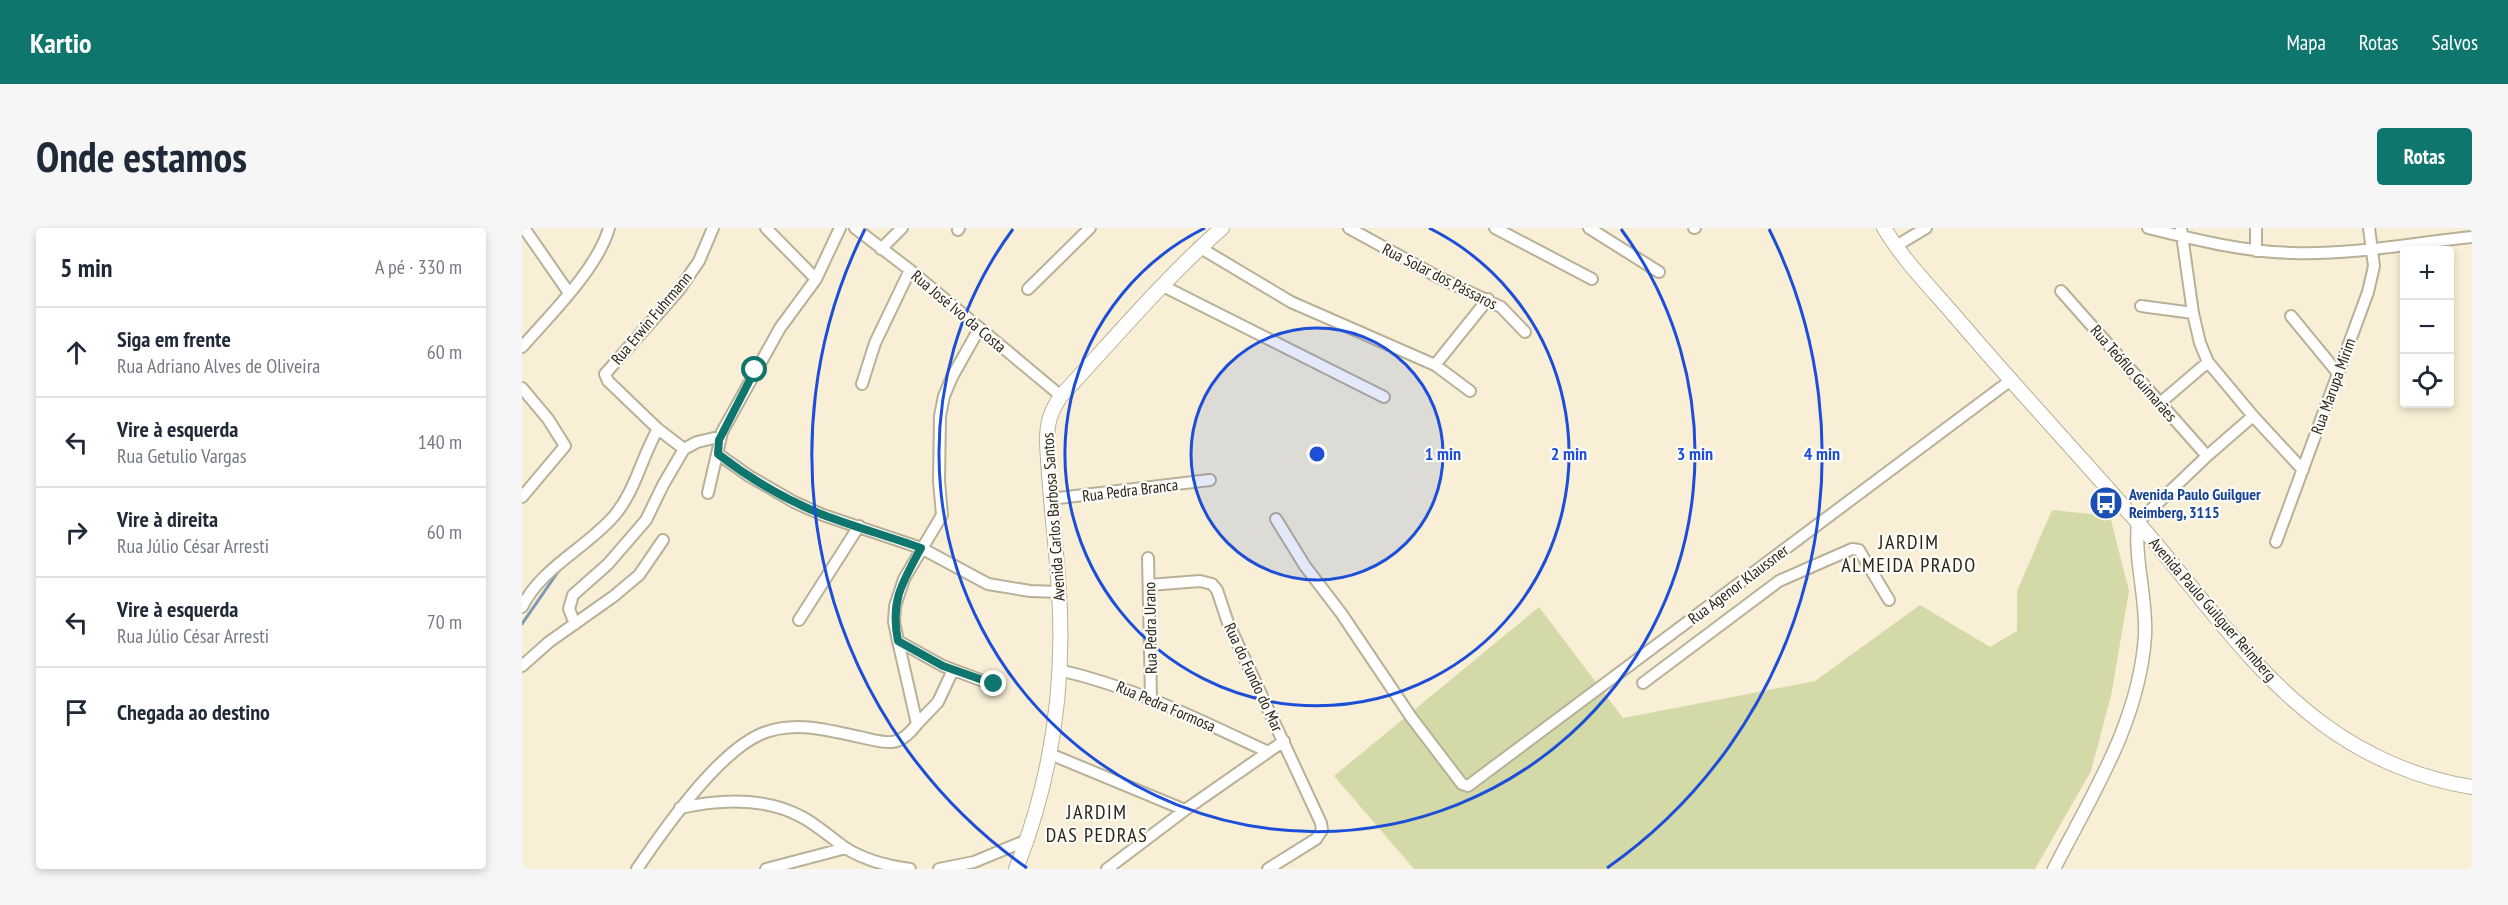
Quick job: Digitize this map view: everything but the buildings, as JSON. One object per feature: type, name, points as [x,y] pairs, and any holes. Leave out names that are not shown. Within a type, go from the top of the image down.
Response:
[{"type":"main road","name":"Avenida Carlos Barbosa Santos","points":[[1016,869],[1027,840],[1050,754],[1059,670],[1059,592],[1050,499],[1047,423],[1051,411],[1061,396],[1199,248],[1222,228]]},
{"type":"main road","name":"Avenida Paulo Guilguer Reimberg","points":[[1884,228],[1896,246],[2011,380],[2138,522],[2253,658],[2290,696],[2323,724],[2358,746],[2400,767],[2441,782],[2472,786]]},
{"type":"street","points":[[524,228],[569,293]]},
{"type":"street","points":[[522,347],[569,293],[605,243],[609,228]]},
{"type":"street","name":"Rua Erwin Fuhrmann","points":[[658,429],[605,376],[605,373],[679,290],[699,261],[713,228]]},
{"type":"street","points":[[766,228],[816,279]]},
{"type":"street","points":[[708,493],[718,454],[719,440],[780,328],[816,279],[840,228]]},
{"type":"street","name":"Rua José Ivo da Costa","points":[[855,228],[1061,396]]},
{"type":"street","points":[[882,249],[902,228]]},
{"type":"street","points":[[1028,289],[1090,228]]},
{"type":"street","name":"Rua Solar dos Pássaros","points":[[1349,228],[1438,277],[1501,307],[1525,332]]},
{"type":"street","points":[[1495,228],[1592,279]]},
{"type":"street","points":[[1589,228],[1659,272]]},
{"type":"street","points":[[1896,246],[1926,228]]},
{"type":"street","points":[[2148,228],[2181,232],[2256,251],[2329,253],[2472,237]]},
{"type":"street","points":[[2256,228],[2256,251]]},
{"type":"street","name":"Rua Marupa Mirim","points":[[2276,542],[2368,292],[2374,266],[2369,228]]},
{"type":"street","points":[[2181,232],[2193,313],[2200,343],[2208,362],[2253,416],[2303,470]]},
{"type":"street","points":[[1199,248],[1292,302],[1435,365],[1470,391]]},
{"type":"street","points":[[862,384],[875,343],[909,270]]},
{"type":"street","points":[[1163,286],[1384,397]]},
{"type":"street","name":"Rua Teófilo Guimarães","points":[[2061,291],[2206,456]]},
{"type":"street","points":[[1435,365],[1488,300]]},
{"type":"street","points":[[2141,306],[2193,313]]},
{"type":"street","points":[[2291,316],[2337,372]]},
{"type":"street","points":[[917,724],[894,622],[898,590],[921,548],[939,523],[943,510],[939,481],[939,440],[944,396],[979,329]]},
{"type":"street","points":[[2160,403],[2208,362]]},
{"type":"street","name":"Rua Agenor Klaussner","points":[[1276,519],[1305,566],[1341,613],[1411,717],[1464,786],[1468,786],[2011,380]]},
{"type":"street","points":[[522,388],[548,419],[565,446],[522,496]]},
{"type":"street","points":[[2054,869],[2101,783],[2128,717],[2145,637],[2138,522],[2206,456],[2253,416]]},
{"type":"street","points":[[522,607],[534,585],[600,530],[618,510],[630,494],[645,451],[658,429],[684,449]]},
{"type":"street","points":[[575,624],[569,609],[573,595],[608,564],[646,520],[684,449],[697,441],[714,438],[719,440]]},
{"type":"street","points":[[718,454],[749,476],[794,502],[823,515],[921,548],[988,584],[1030,591],[1059,592]]},
{"type":"street","name":"Rua Pedra Branca","points":[[1050,499],[1210,480]]},
{"type":"street","points":[[799,620],[859,526]]},
{"type":"street","points":[[522,666],[549,642],[639,575],[663,540]]},
{"type":"street","points":[[1643,683],[1776,582],[1852,549],[1859,550],[1889,600]]},
{"type":"street","name":"Rua Pedra Urano","points":[[1148,558],[1151,697]]},
{"type":"street","points":[[1764,564],[1776,582]]},
{"type":"street","name":"Rua do Fundo do Mar","points":[[1149,585],[1200,581],[1209,582],[1215,586],[1228,623],[1323,828],[1316,839],[1268,869]]},
{"type":"street","points":[[898,641],[953,670],[994,684]]},
{"type":"street","points":[[637,869],[680,808],[725,759],[760,735],[795,726],[892,742],[909,734],[938,702],[953,670]]},
{"type":"street","name":"Rua Pedra Formosa","points":[[1059,670],[1099,679],[1151,697],[1268,752]]},
{"type":"street","points":[[1107,869],[1185,810],[1284,741]]},
{"type":"street","points":[[1050,754],[1185,810]]},
{"type":"street","points":[[680,808],[734,801],[768,806],[800,816],[859,856],[909,869]]},
{"type":"street","points":[[939,869],[974,862],[1027,840]]},
{"type":"street","points":[[766,869],[846,848]]},
{"type":"green space","points":[[2052,510],[2110,516],[2129,591],[2111,696],[2091,771],[2035,869],[1414,869],[1334,776],[1539,607],[1623,718],[1815,681],[1920,605],[1990,647],[2017,631],[2017,591]]},
{"type":"waterway","points":[[522,624],[560,569]]},
{"type":"place","name":"Avenida Paulo Guilguer Reimberg, 3115","points":[[2106,503]]},
{"type":"district","name":"JARDIM ALMEIDA PRADO","points":[[1909,554]]},
{"type":"district","name":"JARDIM DAS PEDRAS","points":[[1097,824]]},
{"type":"route","points":[[755,370],[722,432],[718,454],[749,476],[794,502],[823,515],[921,548],[898,590],[894,622],[898,641],[943,666],[994,684]]}]
